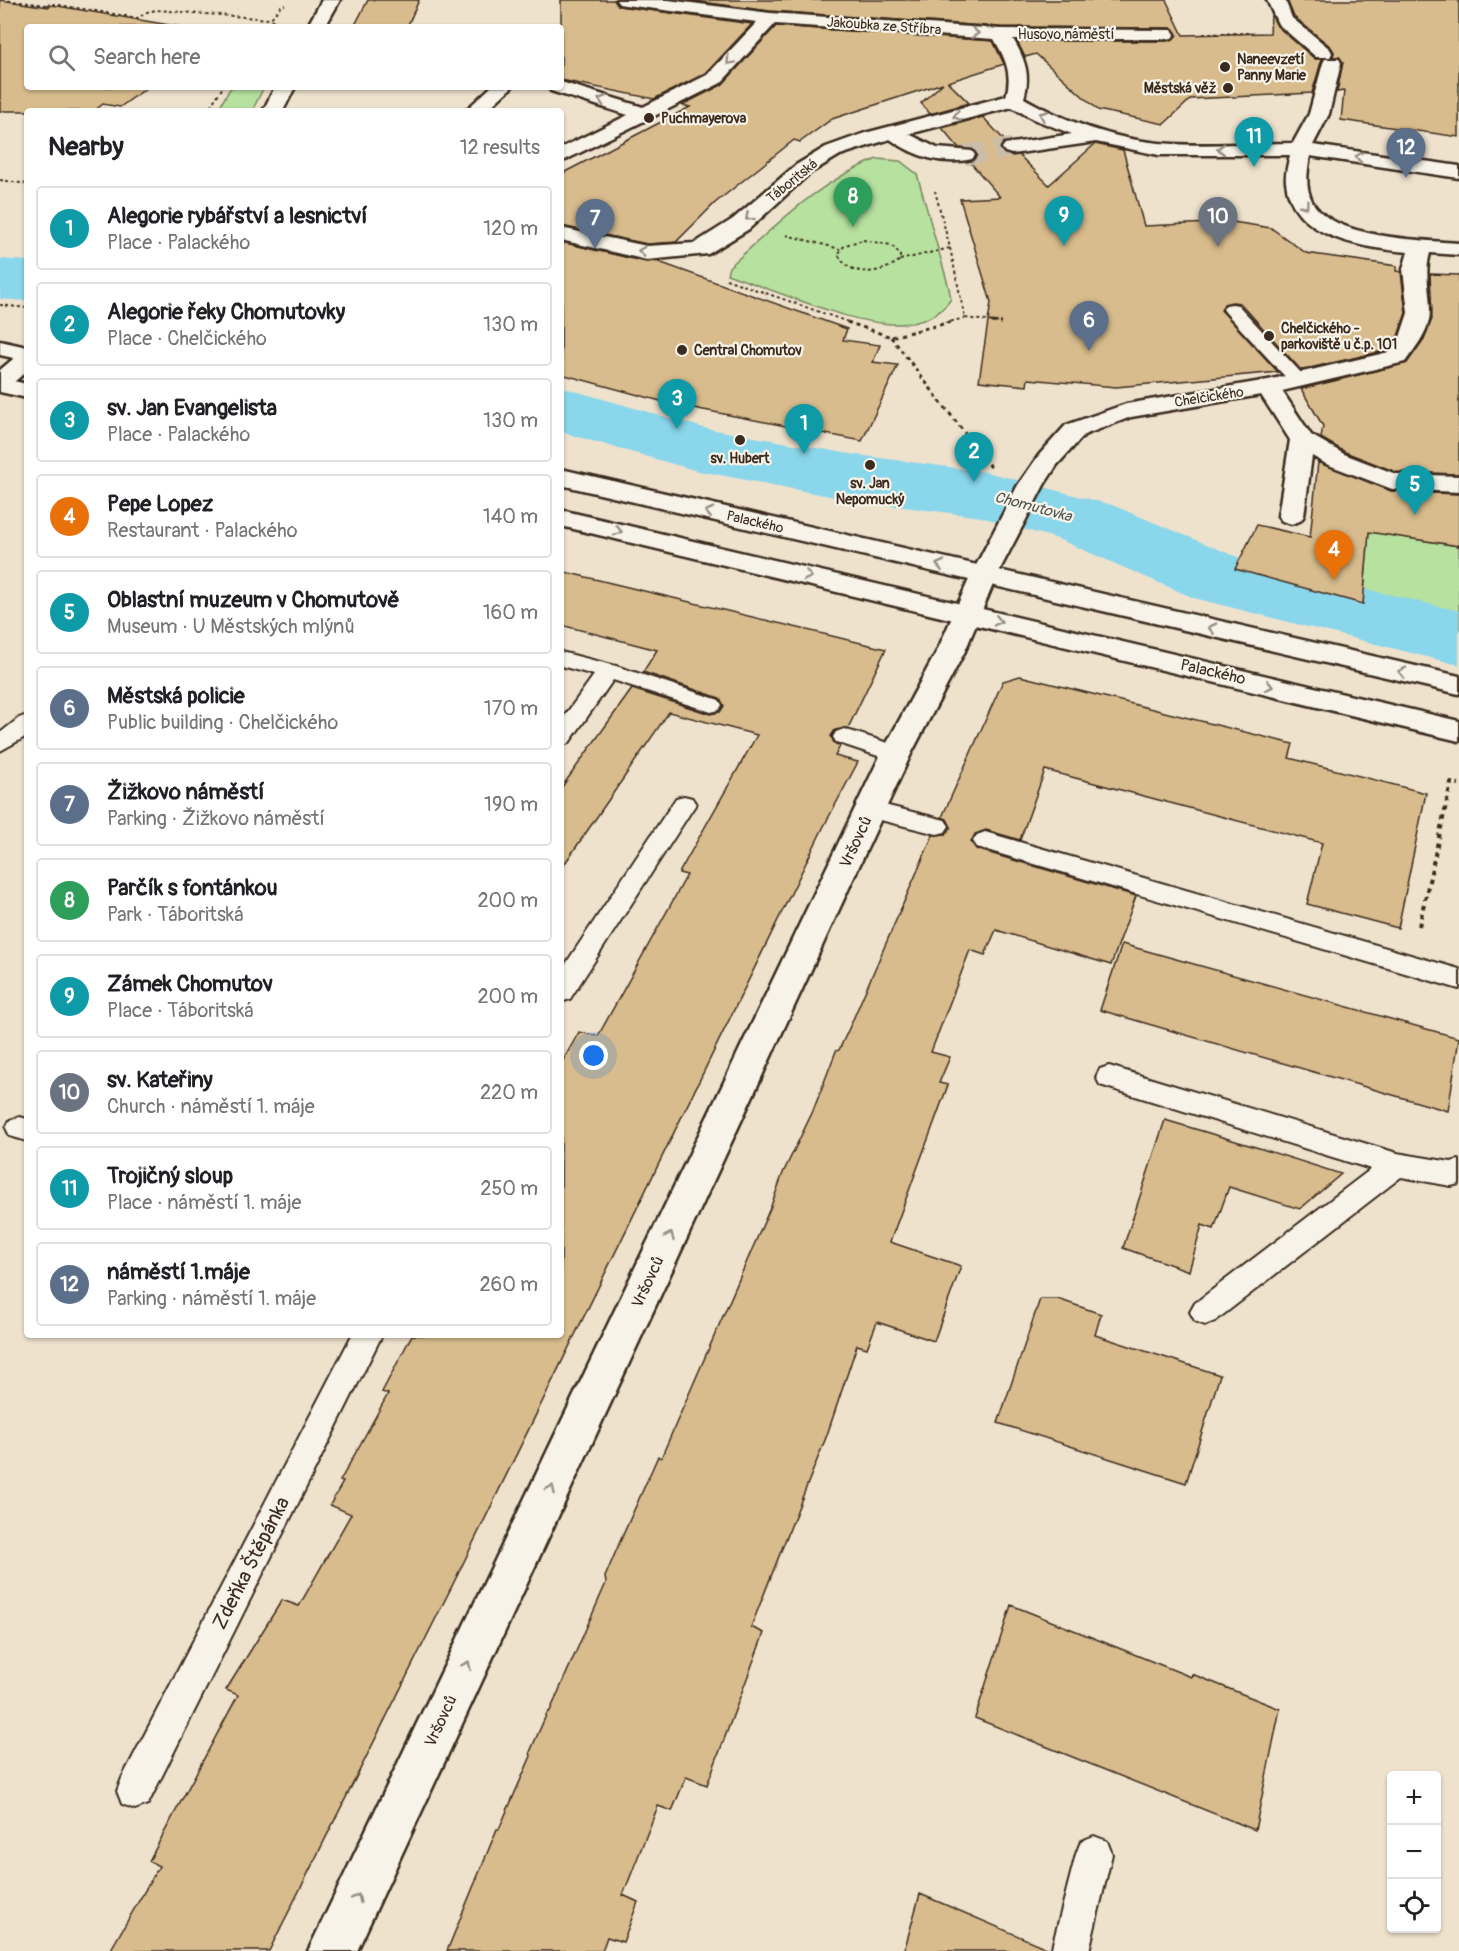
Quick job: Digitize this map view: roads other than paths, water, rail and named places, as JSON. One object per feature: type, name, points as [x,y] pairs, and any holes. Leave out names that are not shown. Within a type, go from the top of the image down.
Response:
[{"type":"street","points":[[318,24],[331,0]]},
{"type":"street","name":"Jakoubka ze Stříbra","points":[[625,0],[736,7],[770,18],[1000,34]]},
{"type":"street","points":[[1275,0],[1291,26],[1328,58],[1317,120],[1301,149],[1296,177],[1300,202],[1320,222],[1340,234],[1366,242],[1459,249]]},
{"type":"street","points":[[564,154],[714,79],[770,18]]},
{"type":"street","name":"Husovo náměstí","points":[[1000,34],[1166,34]]},
{"type":"street","name":"Husovo náměstí","points":[[1000,34],[1018,63],[1020,85],[1014,100]]},
{"type":"street","points":[[564,89],[645,114]]},
{"type":"street","points":[[274,108],[284,90]]},
{"type":"street","points":[[478,108],[499,90]]},
{"type":"street","points":[[1014,100],[1040,115],[1096,136],[1159,149],[1301,149],[1459,172]]},
{"type":"street","name":"Táboritská","points":[[564,235],[647,253],[700,249],[741,224],[803,169],[833,151],[872,137],[1014,100]]},
{"type":"street","points":[[892,132],[925,152],[948,156],[965,155]]},
{"type":"street","points":[[1012,147],[1096,136]]},
{"type":"street","name":"Chelčického","points":[[984,575],[1031,485],[1048,460],[1076,430],[1126,411],[1268,387],[1397,357],[1412,338],[1419,314],[1414,269],[1420,246]]},
{"type":"street","points":[[0,348],[24,353]]},
{"type":"street","points":[[0,384],[24,362]]},
{"type":"street","points":[[0,384],[24,390]]},
{"type":"street","points":[[1268,387],[1302,440],[1335,459],[1392,481],[1459,484]]},
{"type":"street","points":[[1291,516],[1302,440]]},
{"type":"street","name":"Palackého","points":[[564,478],[1459,686]]},
{"type":"street","name":"Palackého","points":[[564,519],[1459,731]]},
{"type":"street","points":[[966,613],[984,575]]},
{"type":"street","name":"Vršovců","points":[[332,1951],[897,754],[951,651],[966,613]]},
{"type":"lane","points":[[1232,309],[1298,380]]},
{"type":"lane","points":[[564,660],[608,671],[711,705]]},
{"type":"lane","points":[[564,734],[608,671]]},
{"type":"lane","points":[[0,743],[24,726]]},
{"type":"lane","points":[[843,737],[897,754]]},
{"type":"lane","points":[[564,987],[684,804]]},
{"type":"lane","points":[[872,810],[937,826]]},
{"type":"lane","points":[[985,841],[1459,979]]},
{"type":"lane","points":[[1108,1077],[1397,1165],[1450,1174],[1459,1172]]},
{"type":"lane","points":[[1205,1312],[1397,1165]]},
{"type":"lane","name":"Zdeňka Štěpánka","points":[[135,1791],[365,1338]]},
{"type":"lane","points":[[1070,1951],[1094,1854]]},
{"type":"waterway","name":"Chomutovka","points":[[0,279],[24,281]]},
{"type":"waterway","name":"Chomutovka","points":[[564,410],[694,448],[850,477],[986,495],[1085,522],[1222,580],[1459,638]]},
{"type":"tunnel","points":[[965,155],[1012,148]]},
{"type":"place","name":"Naneevzetí Panny Marie","points":[[1225,67]]},
{"type":"place","name":"Městská věž","points":[[1228,88]]},
{"type":"place","name":"Puchmayerova","points":[[649,118]]},
{"type":"place","name":"Trojičný sloup","points":[[1254,167]]},
{"type":"place","name":"náměstí 1.máje","points":[[1406,178]]},
{"type":"place","name":"Parčík s fontánkou","points":[[853,227]]},
{"type":"place","name":"Zámek Chomutov","points":[[1064,246]]},
{"type":"place","name":"sv. Kateřiny","points":[[1218,247]]},
{"type":"place","name":"Žižkovo náměstí","points":[[595,249]]},
{"type":"place","name":"Chelčického - parkoviště u č.p. 101","points":[[1269,336]]},
{"type":"place","name":"Central Chomutov","points":[[682,350]]},
{"type":"place","name":"Městská policie","points":[[1089,351]]},
{"type":"place","name":"sv. Jan Evangelista","points":[[677,429]]},
{"type":"place","name":"sv. Hubert","points":[[740,440]]},
{"type":"place","name":"Alegorie rybářství a lesnictví","points":[[804,454]]},
{"type":"place","name":"sv. Jan Nepomucký","points":[[870,465]]},
{"type":"place","name":"Alegorie řeky Chomutovky","points":[[974,482]]},
{"type":"place","name":"Oblastní muzeum v Chomutově","points":[[1415,515]]},
{"type":"place","name":"Pepe Lopez","points":[[1334,580]]}]
